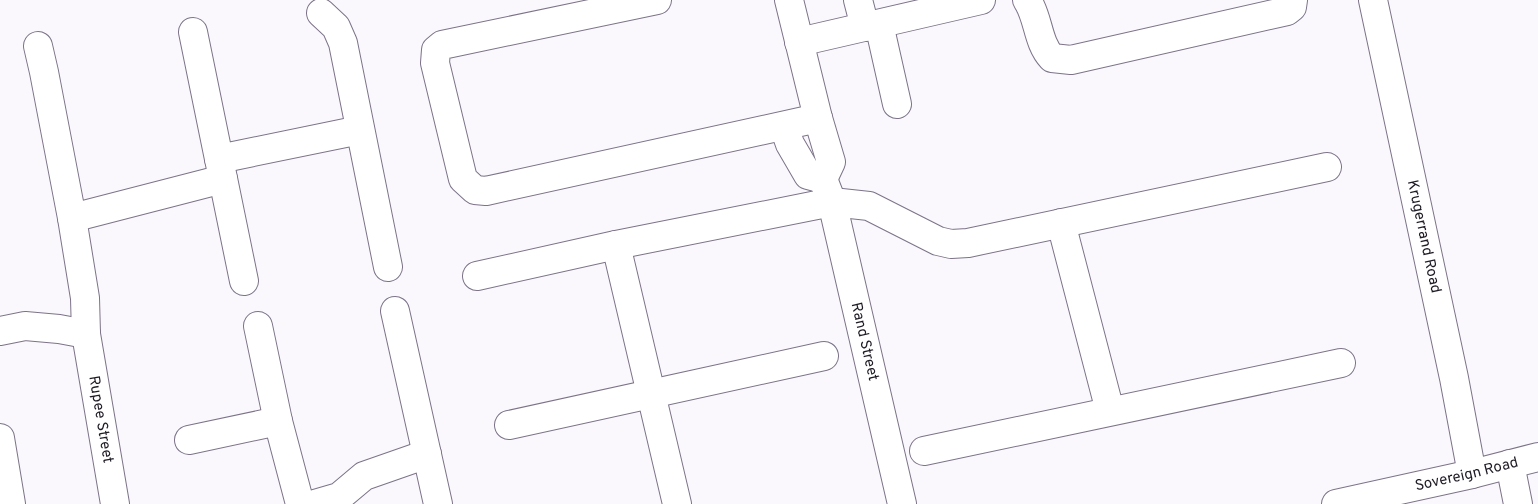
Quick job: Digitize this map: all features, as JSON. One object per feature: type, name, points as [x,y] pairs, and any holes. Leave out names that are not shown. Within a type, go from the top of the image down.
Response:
[{"type":"street","points":[[657,0],[442,45],[436,50],[435,63],[463,179],[475,190],[486,191],[818,118]]},
{"type":"street","points":[[789,0],[818,118],[831,162],[827,190]]},
{"type":"street","points":[[858,0],[872,26],[897,104]]},
{"type":"street","points":[[799,42],[981,0]]},
{"type":"street","points":[[1027,0],[1032,8],[1046,51],[1052,58],[1072,60],[1287,11],[1292,7],[1293,0]]},
{"type":"street","name":"Krugerrand Road","points":[[1373,0],[1452,368],[1472,474]]},
{"type":"street","points":[[321,13],[336,27],[343,43],[388,267]]},
{"type":"street","points":[[192,32],[244,281]]},
{"type":"street","name":"Rupee Street","points":[[38,46],[72,218],[85,298],[86,334],[115,504]]},
{"type":"street","points":[[784,127],[790,144],[808,175],[827,190],[869,206],[938,241],[951,244],[968,243],[1327,167]]},
{"type":"street","points":[[72,218],[221,169],[360,130]]},
{"type":"street","points":[[477,276],[616,245],[827,190]]},
{"type":"street","name":"Rand Street","points":[[827,190],[902,504]]},
{"type":"street","points":[[1061,223],[1110,411]]},
{"type":"street","points":[[616,245],[677,504]]},
{"type":"street","points":[[395,311],[438,504]]},
{"type":"street","points":[[0,331],[25,326],[86,334]]},
{"type":"street","points":[[258,326],[278,421],[300,504]]},
{"type":"street","points":[[509,425],[824,356]]},
{"type":"street","points":[[924,451],[1341,363]]},
{"type":"street","points":[[189,440],[278,421]]},
{"type":"street","points":[[0,438],[7,500]]},
{"type":"street","points":[[315,504],[339,498],[364,476],[427,454]]},
{"type":"street","name":"Sovereign Road","points":[[1336,504],[1472,474],[1538,457]]},
{"type":"street","points":[[1510,464],[1518,504]]}]
